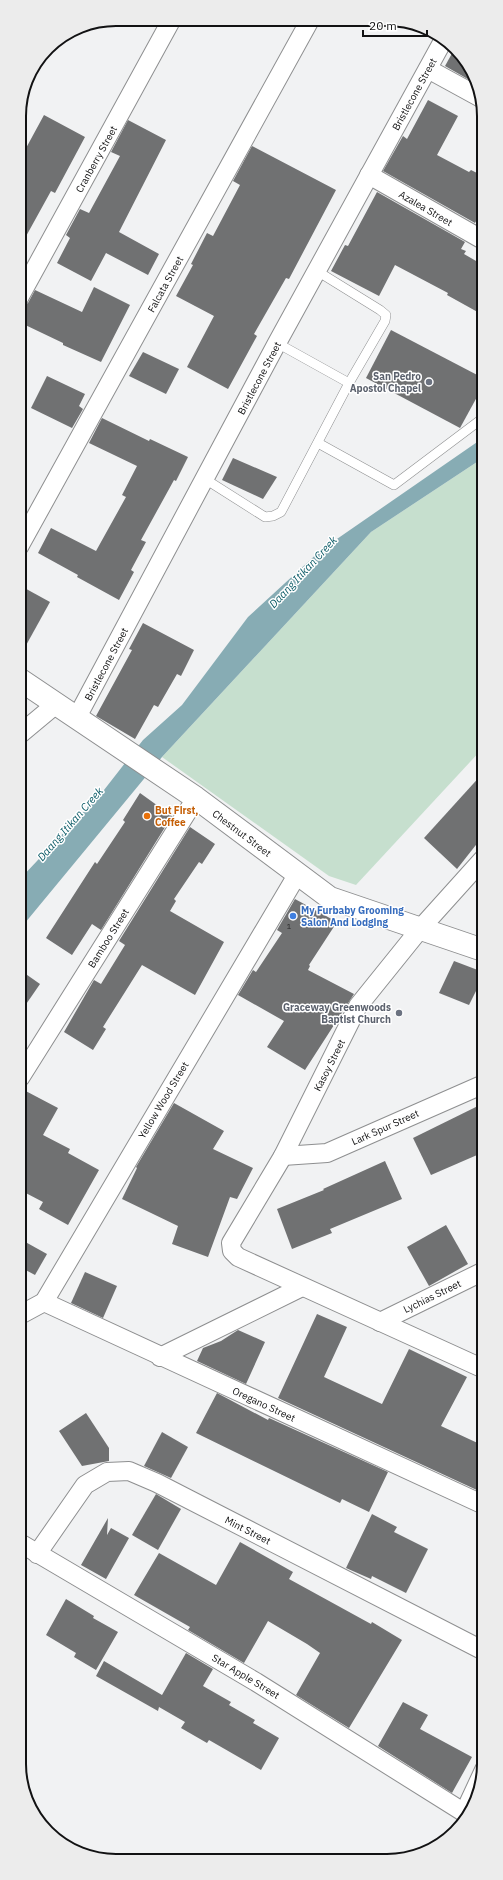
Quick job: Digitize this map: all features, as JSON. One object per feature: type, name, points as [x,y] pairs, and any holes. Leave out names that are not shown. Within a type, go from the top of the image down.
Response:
[{"type":"street","name":"Cranberry Street","points":[[26,285],[168,26]]},
{"type":"street","name":"Falcata Street","points":[[26,535],[307,26]]},
{"type":"street","name":"Bristlecone Street","points":[[76,719],[277,344],[441,44]]},
{"type":"street","points":[[428,69],[474,94]]},
{"type":"street","name":"Azalea Street","points":[[369,175],[477,237]]},
{"type":"street","name":"Chestnut Street","points":[[26,684],[55,705],[196,798],[297,875],[330,898],[477,948]]},
{"type":"street","points":[[26,729],[55,705]]},
{"type":"street","name":"Bamboo Street","points":[[26,1068],[196,798]]},
{"type":"street","name":"Kasoy Street","points":[[302,1287],[238,1257],[232,1251],[231,1243],[283,1156],[358,1006],[420,929],[477,866]]},
{"type":"street","name":"Yellow Wood Street","points":[[44,1302],[297,875]]},
{"type":"street","name":"Lark Spur Street","points":[[283,1156],[328,1153],[477,1087]]},
{"type":"street","name":"Lychias Street","points":[[380,1322],[477,1274]]},
{"type":"street","points":[[160,1357],[302,1287],[477,1366]]},
{"type":"street","points":[[26,1312],[44,1302]]},
{"type":"street","name":"Oregano Street","points":[[44,1302],[477,1503]]},
{"type":"street","name":"Mint Street","points":[[37,1554],[86,1484],[107,1472],[128,1471],[157,1483],[477,1647]]},
{"type":"street","name":"Star Apple Street","points":[[26,1547],[256,1682],[463,1812]]},
{"type":"lane","points":[[205,479],[265,517],[273,516],[281,512],[349,383],[385,321],[386,315],[317,271]]},
{"type":"lane","points":[[277,344],[349,383]]},
{"type":"lane","points":[[318,443],[394,485],[477,423]]},
{"type":"green space","points":[[477,462],[477,754],[356,885],[329,876],[162,757],[371,532]]},
{"type":"water","name":"Daang Itikan Creek","points":[[477,442],[477,462],[371,532],[162,757],[26,922],[26,873],[104,790],[143,740],[182,705],[248,617],[321,550]]},
{"type":"building","points":[[452,54],[462,66],[469,80],[445,66]]},
{"type":"building","points":[[428,100],[458,116],[437,155],[469,172],[471,170],[477,173],[477,219],[475,223],[383,171],[403,136],[407,139]]},
{"type":"building","points":[[44,115],[85,137],[55,193],[51,191],[26,236],[26,148]]},
{"type":"building","points":[[128,120],[166,140],[119,232],[159,254],[148,275],[106,253],[91,281],[57,263],[70,238],[66,235],[80,209],[89,213],[120,156],[111,152]]},
{"type":"building","points":[[252,146],[336,190],[289,279],[286,278],[254,334],[257,336],[228,389],[187,367],[214,316],[176,296],[193,265],[191,264],[207,233],[213,236],[240,185],[233,181]]},
{"type":"building","points":[[377,192],[465,242],[461,249],[466,251],[464,254],[477,262],[477,312],[447,295],[448,293],[395,265],[379,296],[331,271],[345,245],[348,246]]},
{"type":"building","points":[[94,287],[130,305],[101,362],[63,345],[63,343],[26,325],[26,304],[35,290],[82,312]]},
{"type":"building","name":"San Pedro Apostol Chapel","points":[[391,330],[477,375],[477,397],[460,428],[366,378]]},
{"type":"building","points":[[143,352],[179,369],[166,394],[129,376]]},
{"type":"building","points":[[47,376],[85,394],[79,406],[83,409],[72,428],[31,408]]},
{"type":"building","points":[[102,418],[149,441],[150,439],[188,457],[176,481],[174,480],[141,540],[146,542],[131,570],[134,572],[119,600],[38,553],[51,528],[96,551],[126,497],[122,495],[137,466],[89,443]]},
{"type":"building","points":[[233,458],[277,477],[263,499],[222,480]]},
{"type":"building","points":[[26,589],[50,602],[26,645]]},
{"type":"building","points":[[143,623],[194,650],[181,676],[177,674],[158,707],[154,705],[135,739],[96,716],[132,650],[129,649]]},
{"type":"building","points":[[477,780],[477,844],[457,869],[424,838]]},
{"type":"building","points":[[140,793],[172,816],[101,930],[92,924],[72,955],[46,938],[95,862],[97,864],[125,822],[123,820]]},
{"type":"building","points":[[190,827],[215,844],[202,864],[199,862],[174,899],[176,901],[170,911],[224,942],[195,995],[142,965],[103,1027],[106,1029],[93,1050],[64,1032],[94,980],[101,984],[125,945],[119,941]]},
{"type":"building","points":[[295,899],[337,922],[309,965],[308,970],[354,994],[305,1070],[267,1047],[284,1021],[238,995],[253,970],[256,972],[282,933],[277,930]]},
{"type":"building","points":[[454,961],[477,970],[477,989],[469,1005],[439,993]]},
{"type":"building","points":[[26,974],[40,984],[26,1004]]},
{"type":"building","points":[[26,1091],[58,1108],[43,1135],[70,1149],[68,1153],[99,1170],[68,1225],[39,1209],[43,1202],[26,1193]]},
{"type":"building","points":[[174,1103],[224,1131],[213,1149],[253,1168],[237,1199],[230,1197],[208,1257],[172,1244],[178,1226],[122,1199],[137,1168],[136,1167]]},
{"type":"building","points":[[477,1106],[477,1155],[431,1175],[413,1138]]},
{"type":"building","points":[[385,1161],[402,1199],[330,1229],[332,1233],[292,1249],[277,1209],[324,1190],[323,1189]]},
{"type":"building","points":[[446,1225],[468,1264],[429,1286],[407,1247]]},
{"type":"building","points":[[26,1242],[47,1254],[35,1275],[26,1270]]},
{"type":"building","points":[[85,1272],[117,1286],[103,1318],[71,1303]]},
{"type":"building","points":[[317,1314],[347,1327],[324,1377],[382,1404],[409,1349],[467,1377],[441,1426],[477,1443],[477,1490],[278,1398]]},
{"type":"building","points":[[238,1330],[265,1342],[246,1384],[197,1361],[203,1348],[221,1341]]},
{"type":"building","points":[[217,1393],[268,1420],[269,1418],[388,1472],[369,1512],[342,1499],[340,1503],[196,1433]]},
{"type":"building","points":[[86,1413],[109,1448],[109,1461],[82,1466],[59,1431]]},
{"type":"building","points":[[162,1432],[188,1447],[171,1478],[144,1466]]},
{"type":"building","points":[[156,1494],[181,1509],[158,1550],[132,1535]]},
{"type":"building","points":[[372,1514],[397,1527],[394,1532],[428,1549],[406,1593],[372,1576],[371,1579],[346,1568]]},
{"type":"building","points":[[108,1518],[107,1535],[111,1528],[129,1538],[106,1579],[81,1565]]},
{"type":"building","points":[[240,1542],[293,1572],[289,1579],[371,1624],[372,1622],[402,1640],[349,1728],[296,1695],[320,1653],[307,1644],[268,1621],[244,1663],[188,1630],[190,1627],[134,1595],[159,1553],[216,1585]]},
{"type":"building","points":[[66,1599],[94,1616],[93,1618],[118,1632],[96,1670],[74,1657],[76,1653],[46,1635]]},
{"type":"building","points":[[186,1653],[213,1669],[203,1686],[231,1702],[229,1705],[255,1720],[253,1723],[279,1738],[261,1770],[209,1740],[207,1743],[181,1728],[185,1722],[159,1707],[158,1711],[96,1676],[104,1661],[162,1695]]},
{"type":"building","points":[[403,1702],[428,1715],[420,1729],[472,1757],[452,1793],[378,1746]]},
{"type":"place","name":"San Pedro Apostol Chapel","points":[[429,382]]},
{"type":"place","name":"But First, Coffee","points":[[147,816]]},
{"type":"place","name":"My Furbaby Grooming Salon And Lodging","points":[[293,916]]},
{"type":"place","name":"Graceway Greenwoods Baptist Church","points":[[399,1013]]}]
